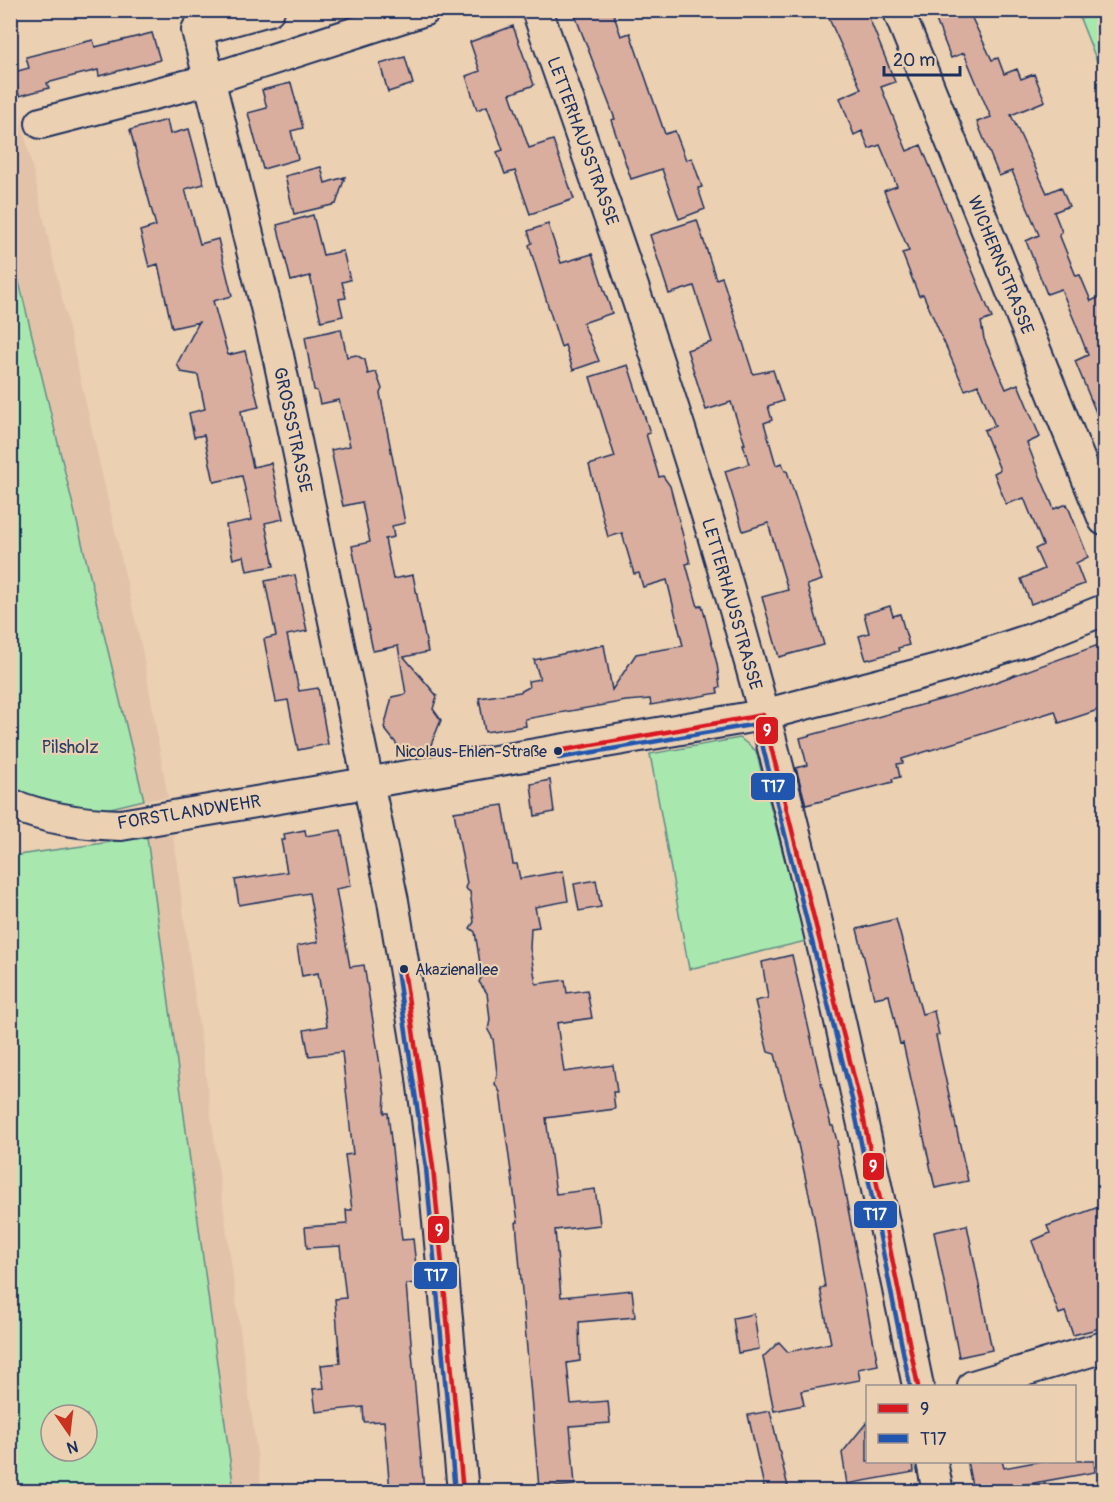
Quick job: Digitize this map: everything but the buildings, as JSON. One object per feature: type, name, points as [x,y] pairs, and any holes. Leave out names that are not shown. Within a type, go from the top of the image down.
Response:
[{"type":"street","points":[[269,10],[283,57]]},
{"type":"street","name":"GROSSSTRASSE","points":[[269,10],[197,30],[278,355],[363,770],[370,783]]},
{"type":"street","points":[[41,123],[208,80],[425,10]]},
{"type":"street","name":"LETTERHAUSSTRASSE","points":[[537,10],[622,250],[724,570],[763,715],[860,1101],[918,1385]]},
{"type":"street","name":"WICHERNSTRASSE","points":[[897,10],[1104,520]]},
{"type":"street","points":[[463,1491],[433,1167],[421,1070],[370,783],[763,715],[949,666],[1034,638],[1104,610]]},
{"type":"street","name":"FORSTLANDWEHR","points":[[10,804],[47,817],[82,824],[121,825],[370,783]]},
{"type":"street","points":[[976,1385],[1104,1347]]},
{"type":"street","points":[[933,1463],[938,1491]]},
{"type":"shaded area","points":[[10,70],[143,654],[168,798],[144,800],[11,244]]},
{"type":"shaded area","points":[[173,835],[262,1491],[234,1491],[147,837]]},
{"type":"green space","points":[[1077,11],[1104,11],[1104,79]]},
{"type":"green space","name":"Pilsholz","points":[[10,244],[144,800],[94,812],[53,804],[11,790]]},
{"type":"green space","points":[[740,738],[756,751],[806,941],[689,969],[650,754]]},
{"type":"green space","points":[[147,837],[234,1491],[11,1491],[11,856]]},
{"type":"transit line","name":"9","points":[[558,751],[763,715],[860,1101],[918,1385]]},
{"type":"transit line","name":"T17","points":[[559,758],[757,724],[853,1103],[910,1385]]},
{"type":"transit line","name":"9","points":[[404,969],[433,1167],[463,1492]]},
{"type":"transit line","name":"T17","points":[[397,970],[426,1168],[455,1492]]},
{"type":"place","name":"Nicolaus-Ehlen-Straße","points":[[558,751]]},
{"type":"place","name":"Akazienallee","points":[[404,969]]}]
